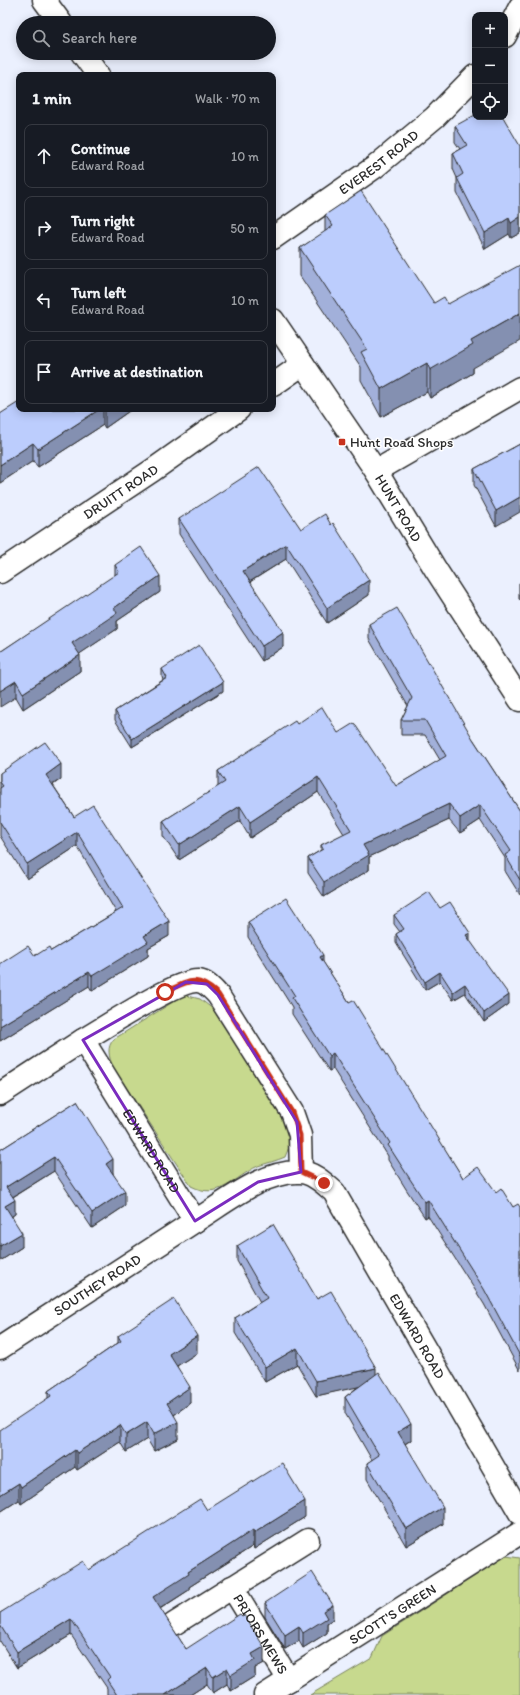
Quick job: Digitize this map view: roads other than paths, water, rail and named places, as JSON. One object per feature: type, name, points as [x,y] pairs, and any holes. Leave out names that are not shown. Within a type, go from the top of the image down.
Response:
[{"type":"street","points":[[44,0],[56,16]]},
{"type":"street","points":[[508,30],[520,7]]},
{"type":"street","points":[[87,60],[96,72]]},
{"type":"street","name":"EVEREST ROAD","points":[[276,236],[375,167],[435,117],[472,79]]},
{"type":"street","name":"HUNT ROAD","points":[[276,324],[376,471],[436,570],[520,700]]},
{"type":"street","points":[[276,383],[303,364]]},
{"type":"street","points":[[376,471],[520,388]]},
{"type":"street","name":"DRUITT ROAD","points":[[0,572],[152,470],[235,412]]},
{"type":"street","points":[[0,1094],[83,1040],[165,992],[186,982],[199,981],[207,984],[218,994],[292,1112],[300,1135],[301,1172],[275,1176],[258,1182],[196,1221]]},
{"type":"street","name":"EDWARD ROAD","points":[[83,1040],[196,1221]]},
{"type":"street","name":"EDWARD ROAD","points":[[301,1172],[324,1183],[334,1192],[520,1513]]},
{"type":"street","name":"SOUTHEY ROAD","points":[[0,1348],[196,1221]]},
{"type":"street","name":"SCOTT'S GREEN","points":[[265,1695],[520,1533]]},
{"type":"street","name":"PRIORS MEWS","points":[[174,1624],[308,1540]]},
{"type":"street","name":"PRIORS MEWS","points":[[232,1587],[289,1680]]},
{"type":"place","name":"Hunt Road Shops","points":[[342,442]]}]
